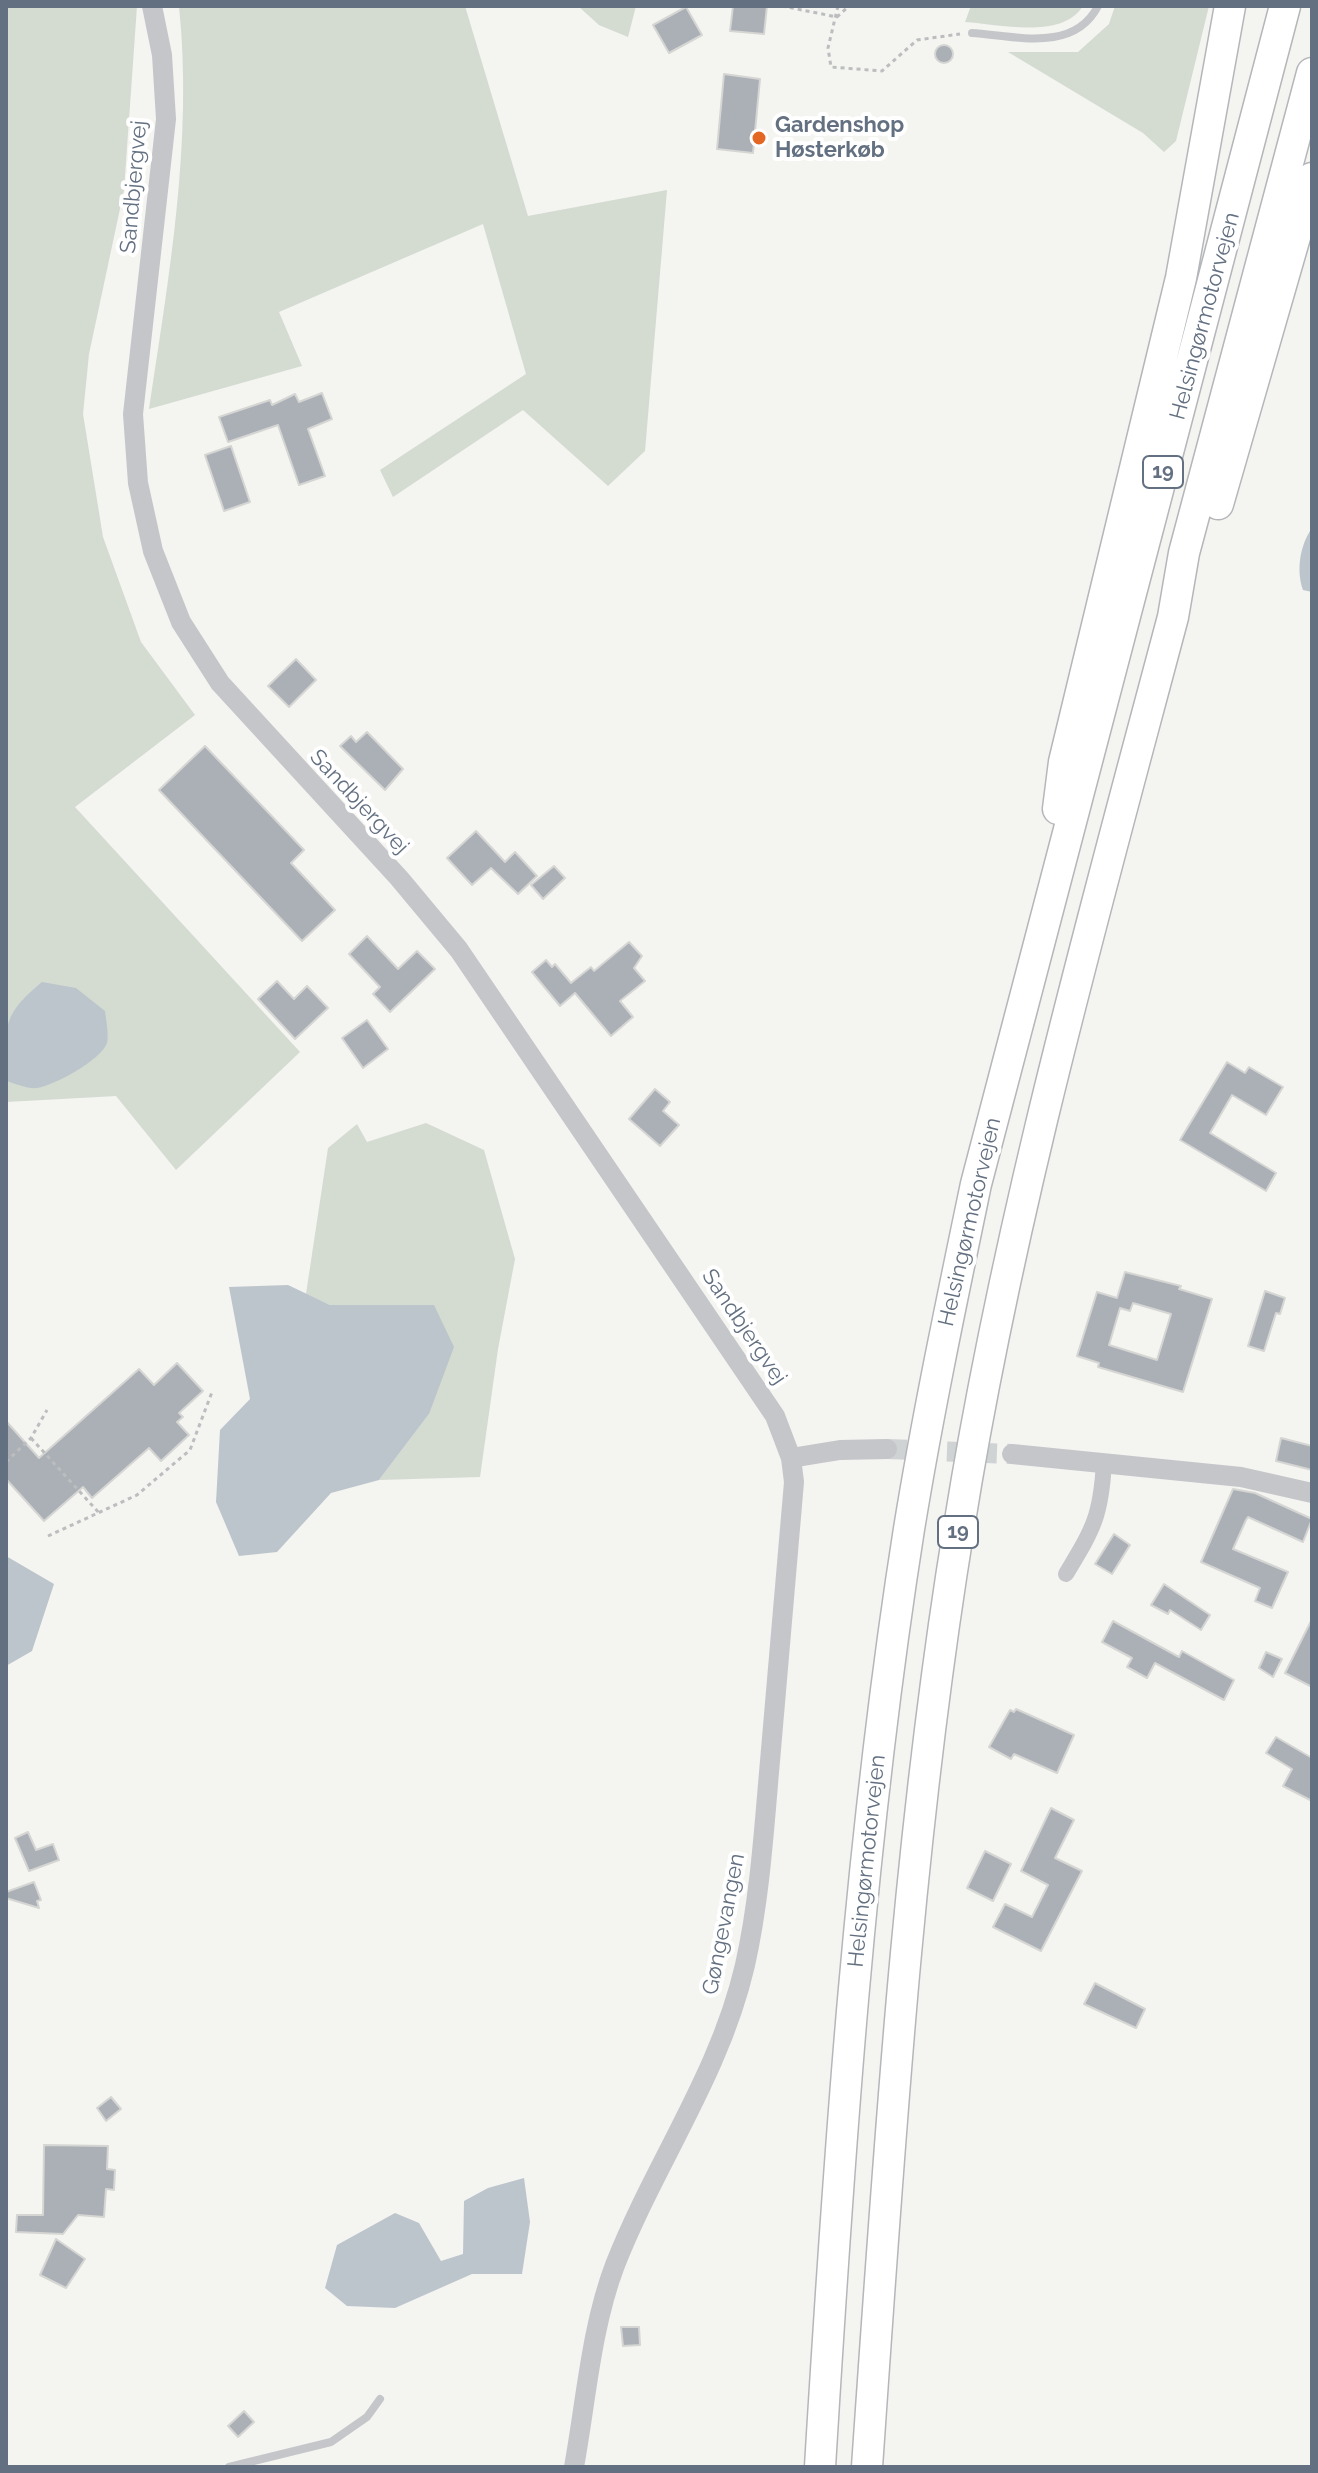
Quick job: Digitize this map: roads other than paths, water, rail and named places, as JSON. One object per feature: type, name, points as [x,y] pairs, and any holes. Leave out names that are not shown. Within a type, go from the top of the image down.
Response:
[{"type":"highway","points":[[1041,937],[1064,762],[1181,278],[1230,6]]},
{"type":"highway","name":"Helsingørmotorvejen","points":[[820,2467],[848,2047],[880,1744],[909,1530],[976,1184],[1285,6]]},
{"type":"highway","name":"Helsingørmotorvejen","points":[[867,2467],[907,1930],[959,1526],[997,1320],[1042,1116],[1173,617],[1184,553],[1312,73]]},
{"type":"highway","points":[[1173,617],[1202,560],[1312,178]]},
{"type":"street","name":"Sandbjergvej","points":[[152,6],[162,55],[166,119],[133,414],[138,483],[153,551],[181,622],[220,683],[399,878],[459,950],[775,1416],[791,1458]]},
{"type":"street","points":[[791,1458],[840,1450],[887,1449]]},
{"type":"street","points":[[1012,1454],[1241,1477],[1312,1493]]},
{"type":"street","name":"Gøngevangen","points":[[574,2467],[600,2321],[614,2269],[632,2225],[700,2094],[725,2033],[745,1966],[760,1881],[794,1482],[791,1458]]},
{"type":"street","points":[[1066,1574],[1096,1525],[1101,1506],[1104,1462]]},
{"type":"lane","points":[[972,33],[1058,39],[1075,32],[1094,15],[1098,6]]},
{"type":"lane","points":[[229,2467],[331,2442],[367,2417],[380,2399]]},
{"type":"tunnel","points":[[887,1449],[1012,1454]]},
{"type":"place","name":"Gardenshop Høsterkøb","points":[[759,138]]}]
